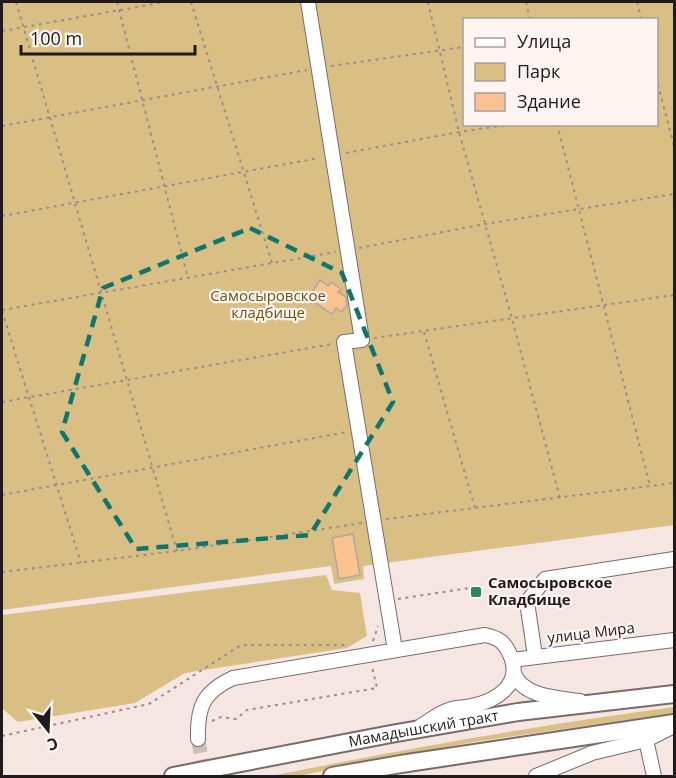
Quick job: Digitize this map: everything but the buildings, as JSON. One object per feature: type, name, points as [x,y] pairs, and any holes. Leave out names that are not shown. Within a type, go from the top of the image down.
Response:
[{"type":"main road","name":"Мамадышский тракт","points":[[173,777],[518,712],[675,694]]},
{"type":"main road","name":"Мамадышский тракт","points":[[332,777],[401,764],[675,724]]},
{"type":"street","points":[[308,2],[362,340],[344,342],[394,650]]},
{"type":"street","points":[[535,656],[527,602],[545,579],[675,560]]},
{"type":"street","points":[[198,739],[201,707],[208,693],[219,684],[233,678],[251,673],[485,635],[498,638],[506,645],[520,683],[538,693],[592,703]]},
{"type":"street","name":"улица Мира","points":[[513,667],[535,656],[675,640]]},
{"type":"street","points":[[413,731],[448,710],[471,706],[496,697],[508,687],[513,667]]},
{"type":"street","points":[[536,777],[592,753],[646,740],[675,724]]},
{"type":"street","points":[[646,740],[654,777]]},
{"type":"path","points":[[16,2],[177,551]]},
{"type":"path","points":[[117,2],[188,278]]},
{"type":"path","points":[[2,30],[165,2]]},
{"type":"path","points":[[191,2],[272,263]]},
{"type":"path","points":[[428,2],[459,132],[560,498]]},
{"type":"path","points":[[526,2],[530,18]]},
{"type":"path","points":[[637,2],[641,18]]},
{"type":"path","points":[[2,126],[318,68],[463,46]]},
{"type":"path","points":[[658,81],[675,146]]},
{"type":"path","points":[[658,100],[662,99]]},
{"type":"path","points":[[2,216],[500,126]]},
{"type":"path","points":[[558,126],[650,486]]},
{"type":"path","points":[[362,340],[675,295]]},
{"type":"path","points":[[2,311],[81,563]]},
{"type":"path","points":[[424,331],[476,508]]},
{"type":"path","points":[[2,402],[344,342]]},
{"type":"path","points":[[2,495],[358,430]]},
{"type":"path","points":[[2,573],[177,551],[373,521],[675,483]]},
{"type":"path","points":[[2,735],[149,704],[241,645],[364,645],[369,654]]},
{"type":"highlighted area","points":[[250,228],[342,273],[393,402],[310,535],[136,549],[62,432],[103,288]]},
{"type":"green space","name":"Самосыровское кладбище","points":[[2,2],[674,2],[674,525],[363,566],[364,579],[334,584],[331,566],[2,610]]},
{"type":"green space","points":[[326,575],[332,590],[360,593],[367,636],[347,648],[185,673],[135,703],[18,722],[2,708],[2,615]]},
{"type":"green space","points":[[674,707],[674,713],[473,742],[298,776],[271,776],[472,738]]},
{"type":"tunnel","points":[[198,739],[205,776]]},
{"type":"place","name":"Самосыровское Кладбище","points":[[476,592]]}]
